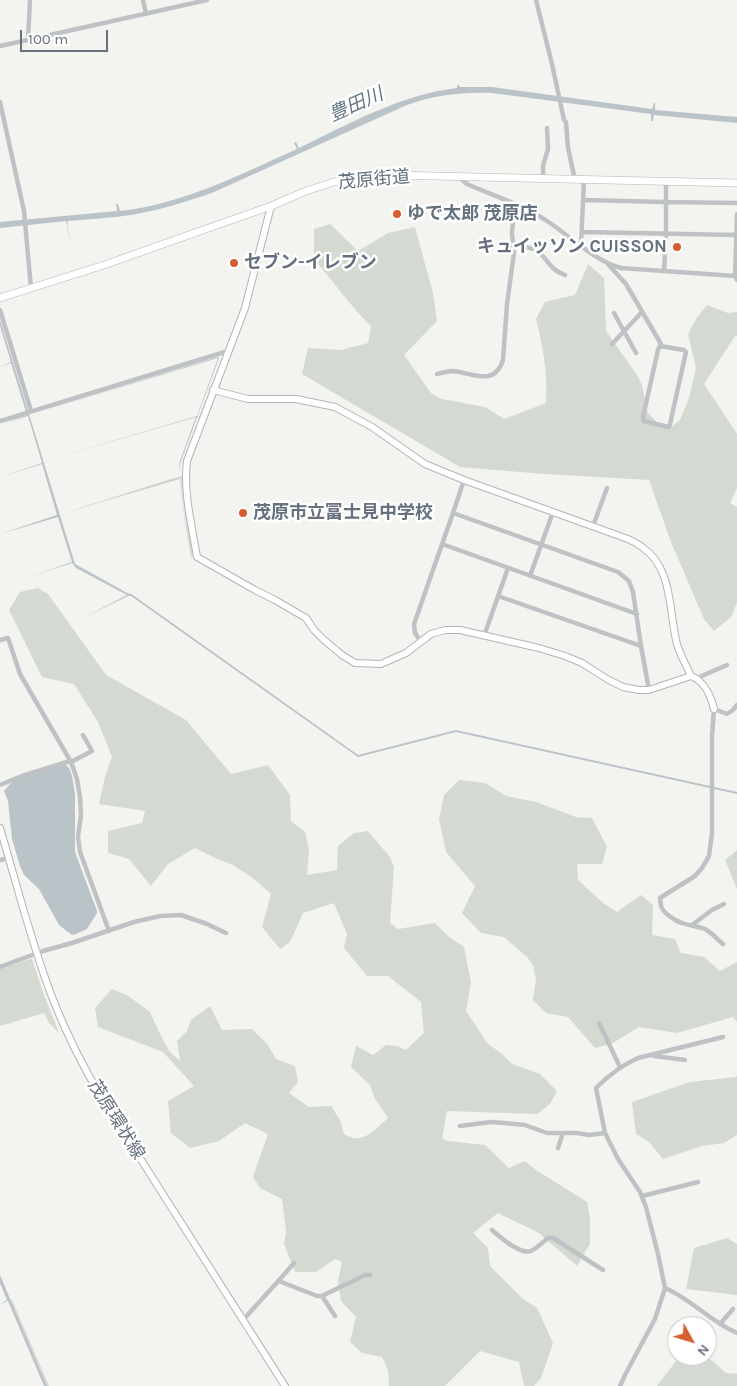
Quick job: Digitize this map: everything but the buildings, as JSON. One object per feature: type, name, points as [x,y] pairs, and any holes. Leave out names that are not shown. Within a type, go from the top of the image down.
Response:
[{"type":"main road","name":"茂原街道","points":[[0,298],[104,265],[271,206],[324,185],[364,177],[391,175],[737,183]]},
{"type":"street","points":[[28,40],[30,0]]},
{"type":"street","points":[[143,0],[146,14]]},
{"type":"street","points":[[0,46],[207,0]]},
{"type":"street","points":[[536,0],[566,122],[568,148],[576,180]]},
{"type":"street","points":[[0,102],[24,211],[31,288]]},
{"type":"street","points":[[543,179],[543,166],[548,149],[547,128]]},
{"type":"street","points":[[459,177],[468,184],[532,212],[608,263],[621,268],[736,277],[737,214]]},
{"type":"street","points":[[581,245],[584,180]]},
{"type":"street","points":[[664,271],[666,182]]},
{"type":"street","points":[[583,200],[737,203]]},
{"type":"street","points":[[271,206],[250,290],[187,461],[186,473],[190,517],[198,557],[306,618],[324,640],[342,656],[355,663],[381,664],[406,653],[432,634],[445,630],[460,630],[539,648],[565,656],[582,663],[624,687],[639,690],[650,690],[727,665]]},
{"type":"street","points":[[436,374],[451,371],[486,377],[497,371],[501,366],[503,360],[506,304],[514,253],[512,234],[514,221],[520,207]]},
{"type":"street","points":[[583,232],[736,235]]},
{"type":"street","points":[[513,246],[538,251],[551,267],[565,275]]},
{"type":"street","points":[[608,263],[626,284],[661,344],[660,346],[643,416],[644,421],[669,427],[686,352],[660,346]]},
{"type":"street","points":[[0,310],[31,411]]},
{"type":"street","points":[[612,344],[642,312]]},
{"type":"street","points":[[614,313],[636,353]]},
{"type":"street","points":[[0,421],[228,351]]},
{"type":"street","points":[[213,390],[248,399],[296,399],[335,407],[372,427],[425,464],[628,539],[643,547],[652,556],[661,569],[666,583],[676,642],[694,677],[712,698],[714,709],[712,736],[712,833],[709,856],[695,876],[660,898],[661,905],[663,910],[680,922],[706,930],[723,944]]},
{"type":"street","points":[[421,642],[415,633],[414,624],[464,480]]},
{"type":"street","points":[[593,526],[607,488]]},
{"type":"street","points":[[530,576],[553,512]]},
{"type":"street","points":[[454,513],[618,572],[629,581],[634,592],[641,646],[650,690]]},
{"type":"street","points":[[442,544],[637,614]]},
{"type":"street","points":[[484,636],[508,568]]},
{"type":"street","points":[[498,596],[641,646]]},
{"type":"street","points":[[0,640],[8,638],[20,674],[71,761],[80,797],[81,815],[78,837],[80,852],[109,931]]},
{"type":"street","points":[[714,709],[727,714],[737,705]]},
{"type":"street","points":[[0,786],[22,776],[71,761],[92,751],[83,735]]},
{"type":"street","name":"茂原環状線","points":[[0,828],[53,998],[67,1032],[93,1084],[285,1386]]},
{"type":"street","points":[[0,860],[9,858]]},
{"type":"street","points":[[692,925],[712,910],[724,904]]},
{"type":"street","points":[[0,967],[134,922],[160,916],[181,915],[226,933]]},
{"type":"street","points":[[599,1023],[620,1067]]},
{"type":"street","points":[[620,1386],[624,1375],[655,1319],[665,1288],[642,1196],[618,1159],[605,1133],[596,1088],[614,1071],[638,1058],[723,1037]]},
{"type":"street","points":[[650,1056],[685,1060]]},
{"type":"street","points":[[460,1126],[504,1123],[525,1125],[547,1133],[588,1135],[605,1133]]},
{"type":"street","points":[[558,1148],[563,1133]]},
{"type":"street","points":[[642,1196],[698,1182]]},
{"type":"street","points":[[492,1230],[513,1246],[526,1251],[531,1251],[548,1238],[553,1238],[604,1270]]},
{"type":"street","points":[[243,1320],[294,1263]]},
{"type":"street","points":[[279,1281],[317,1296],[322,1296],[365,1275],[370,1275]]},
{"type":"street","points":[[665,1288],[737,1333]]},
{"type":"street","points":[[322,1296],[335,1316]]},
{"type":"street","points":[[720,1324],[733,1310]]},
{"type":"shaded area","points":[[457,85],[460,87],[492,87],[652,109],[655,103],[655,110],[737,117],[737,123],[654,115],[653,121],[651,121],[651,114],[492,93],[470,93],[438,97],[407,105],[204,196],[131,215],[68,221],[67,226],[66,221],[0,228],[0,222],[117,211],[116,204],[118,204],[120,211],[166,202],[210,187],[297,149],[294,143],[296,142],[299,148],[396,103],[436,91],[457,88]]},
{"type":"shaded area","points":[[330,224],[358,251],[388,233],[415,227],[433,293],[437,321],[404,355],[431,393],[442,399],[485,407],[504,419],[546,403],[544,361],[536,319],[545,302],[575,295],[588,264],[604,278],[606,331],[637,375],[642,385],[648,413],[657,422],[669,429],[680,420],[689,398],[696,368],[688,334],[696,319],[707,305],[728,313],[737,312],[737,336],[735,336],[704,384],[737,434],[737,488],[730,503],[737,507],[737,603],[731,617],[714,631],[704,619],[671,542],[649,480],[460,467],[302,374],[308,348],[341,350],[368,343],[371,326],[314,259],[314,229]]},
{"type":"shaded area","points":[[0,320],[75,564],[130,593],[358,755],[456,730],[737,792],[737,794],[456,732],[358,757],[131,596],[83,618],[127,595],[76,568],[72,563],[31,576],[72,562],[58,517],[0,534],[57,515],[42,464],[0,477],[42,463],[28,416],[0,424],[27,415],[11,363],[0,367],[11,362],[0,326]]},
{"type":"shaded area","points":[[218,357],[219,358],[181,461],[179,472],[180,461],[196,417],[48,460],[197,416],[218,358],[35,413]]},
{"type":"shaded area","points":[[180,476],[183,477],[193,555],[191,558],[180,478],[64,513]]},
{"type":"shaded area","points":[[179,478],[191,559],[179,479],[64,513]]},
{"type":"shaded area","points":[[38,588],[48,594],[106,675],[186,720],[231,774],[268,765],[290,795],[291,821],[305,832],[309,850],[307,875],[337,870],[338,846],[354,833],[368,831],[390,857],[394,867],[390,923],[398,929],[435,923],[449,937],[464,947],[471,982],[466,1011],[487,1043],[512,1064],[540,1074],[557,1091],[550,1104],[537,1114],[447,1111],[442,1139],[485,1145],[509,1168],[525,1161],[587,1202],[590,1218],[590,1244],[577,1266],[539,1233],[498,1213],[473,1233],[488,1248],[490,1266],[523,1299],[537,1308],[553,1343],[541,1378],[534,1386],[524,1386],[519,1362],[480,1351],[445,1386],[389,1386],[388,1370],[382,1357],[362,1353],[350,1342],[356,1317],[341,1301],[338,1281],[342,1262],[335,1259],[316,1272],[295,1272],[284,1244],[286,1231],[282,1199],[260,1188],[253,1177],[268,1134],[245,1123],[219,1141],[190,1148],[171,1133],[168,1101],[194,1086],[163,1052],[98,1027],[95,1008],[112,989],[127,995],[150,1012],[169,1051],[180,1061],[177,1041],[187,1031],[191,1020],[210,1006],[222,1030],[252,1029],[268,1045],[276,1059],[295,1066],[298,1082],[289,1093],[309,1107],[331,1106],[340,1120],[344,1134],[357,1138],[373,1132],[388,1118],[375,1099],[370,1085],[351,1067],[356,1046],[373,1055],[386,1045],[397,1046],[406,1050],[424,1033],[421,1002],[388,976],[367,976],[344,948],[347,934],[334,903],[303,913],[290,942],[280,949],[262,927],[271,894],[254,879],[233,865],[195,848],[168,864],[151,886],[129,859],[108,853],[108,831],[142,823],[145,811],[99,804],[112,757],[98,722],[74,684],[42,677],[9,610],[20,592]]},
{"type":"shaded area","points":[[63,765],[69,768],[75,794],[75,852],[97,911],[87,929],[72,935],[59,925],[39,889],[24,875],[12,839],[8,801],[4,791],[14,781]]},
{"type":"shaded area","points":[[459,780],[485,783],[506,796],[536,802],[576,817],[592,818],[607,847],[602,864],[577,864],[578,880],[603,903],[617,912],[641,895],[653,905],[652,935],[675,939],[681,953],[704,957],[720,971],[737,962],[737,1022],[733,1017],[677,1033],[639,1027],[613,1043],[595,1048],[568,1017],[546,1013],[533,1000],[536,979],[533,965],[527,957],[504,937],[481,933],[462,913],[475,886],[446,852],[439,819],[444,795]]},
{"type":"shaded area","points":[[737,850],[737,889],[725,860]]},
{"type":"shaded area","points":[[32,959],[59,1033],[49,1023],[44,1013],[0,1026],[0,969]]},
{"type":"shaded area","points":[[737,1075],[737,1135],[724,1143],[702,1146],[663,1159],[649,1142],[636,1134],[632,1102],[690,1082],[736,1077]]},
{"type":"shaded area","points":[[727,1238],[737,1244],[737,1295],[686,1289],[694,1248]]},
{"type":"shaded area","points":[[0,1275],[47,1386],[44,1386],[8,1301],[0,1304],[7,1300],[0,1283]]},
{"type":"shaded area","points":[[10,1299],[12,1300],[49,1386],[47,1386]]},
{"type":"shaded area","points":[[717,1365],[726,1373],[737,1374],[737,1386],[657,1386],[672,1366]]},
{"type":"place","name":"ゆで太郎 茂原店","points":[[397,214]]},
{"type":"place","name":"キュイッソン CUISSON","points":[[677,247]]},
{"type":"place","name":"セブン-イレブン","points":[[234,263]]},
{"type":"place","name":"茂原市立冨士見中学校","points":[[243,513]]},
{"type":"water label","name":"豊田川","points":[[356,105]]}]
